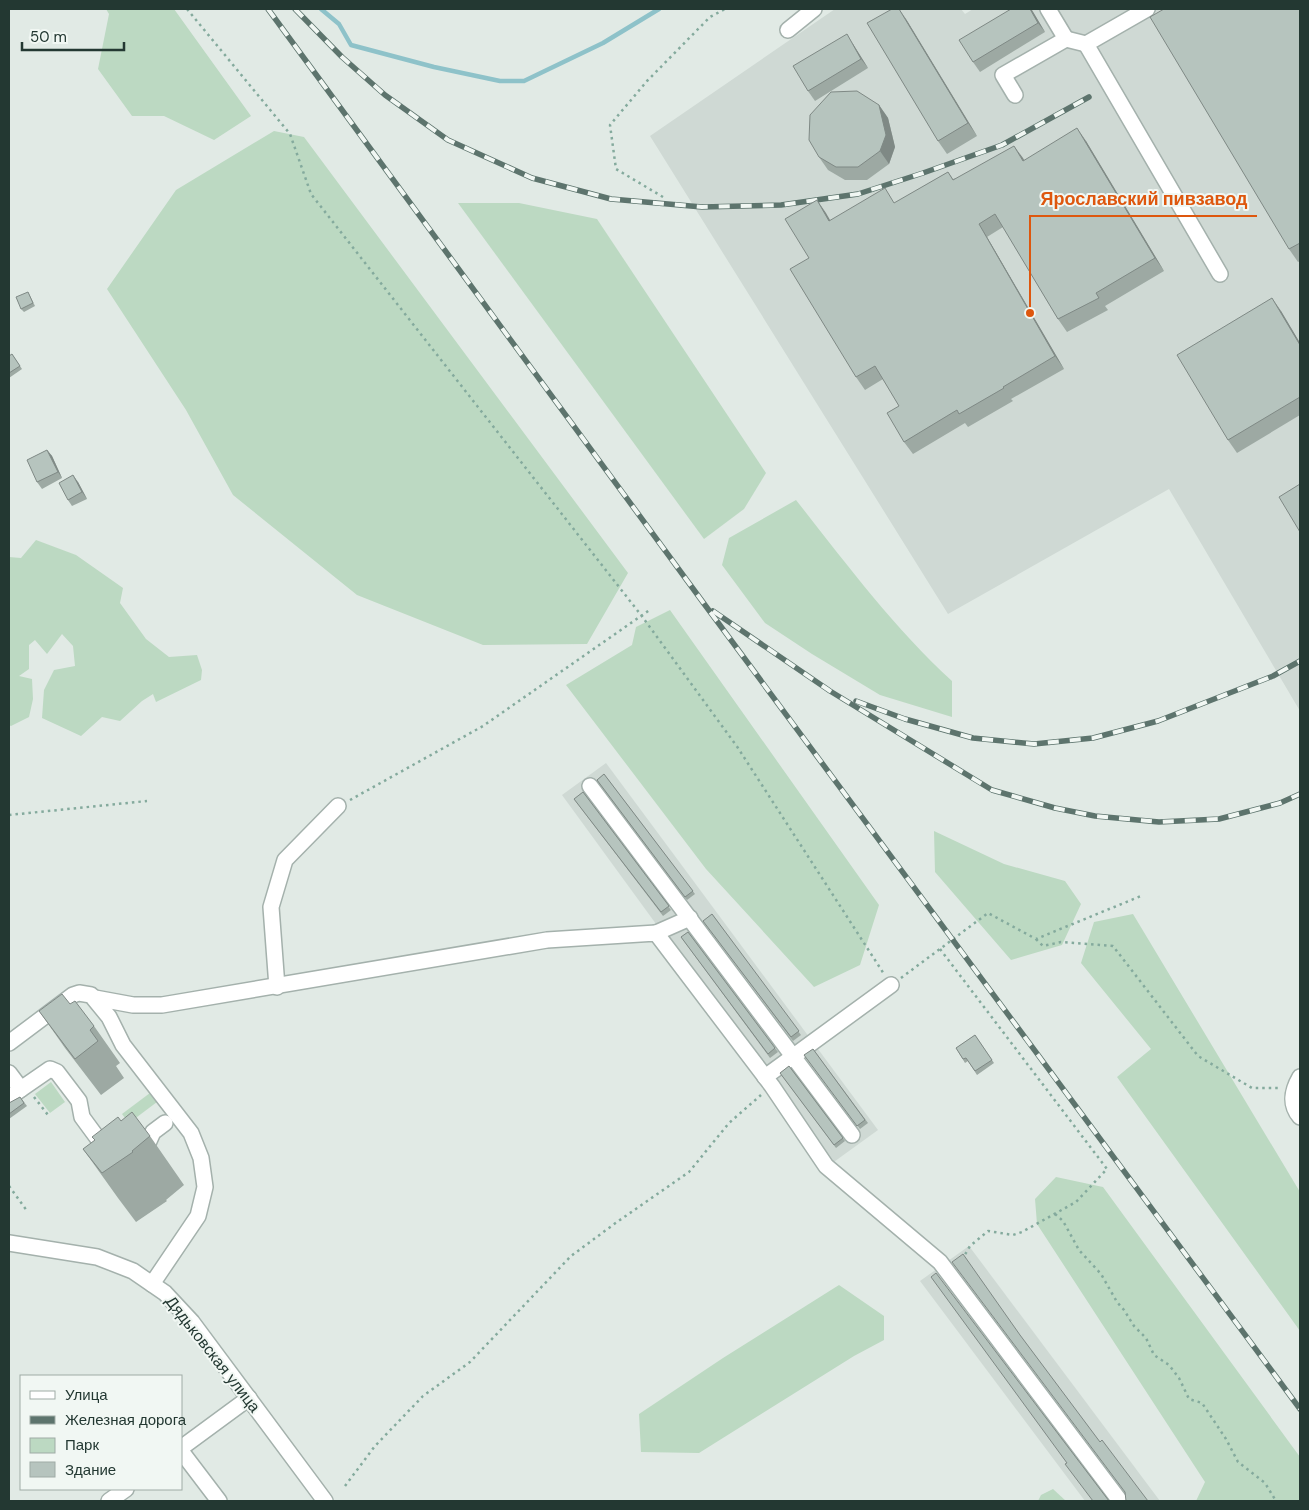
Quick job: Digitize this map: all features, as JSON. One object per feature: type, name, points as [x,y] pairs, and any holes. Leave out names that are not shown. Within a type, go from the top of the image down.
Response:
[{"type":"street","points":[[788,30],[814,9]]},
{"type":"street","points":[[1048,9],[1066,40]]},
{"type":"street","points":[[1015,95],[1003,75],[1066,40],[1086,44],[1147,9]]},
{"type":"street","points":[[1086,44],[1220,274]]},
{"type":"street","points":[[590,786],[852,1135]]},
{"type":"street","points":[[277,987],[270,907],[285,860],[338,806]]},
{"type":"street","points":[[9,1044],[73,995],[86,993],[95,998],[132,1005],[162,1005],[547,940],[656,933],[690,918]]},
{"type":"street","points":[[656,933],[769,1081],[826,1166],[940,1262],[1120,1501]]},
{"type":"street","points":[[769,1081],[794,1056],[891,985]]},
{"type":"street","points":[[95,998],[109,1017],[123,1045],[191,1133],[201,1158],[205,1187],[198,1216],[152,1284]]},
{"type":"street","points":[[9,1098],[50,1069],[57,1072],[79,1101],[84,1121],[121,1163],[146,1148],[153,1132],[165,1123]]},
{"type":"street","points":[[9,1073],[23,1087]]},
{"type":"street","points":[[1297,1082],[1293,1096],[1295,1110],[1300,1117]]},
{"type":"street","name":"Дядьковская улица","points":[[9,1243],[97,1257],[133,1270],[165,1293],[192,1322],[325,1501]]},
{"type":"street","points":[[182,1448],[249,1398]]},
{"type":"street","points":[[182,1450],[219,1501]]},
{"type":"street","points":[[110,1501],[125,1490]]},
{"type":"path","points":[[187,9],[290,134],[311,194],[641,615],[738,748],[891,985],[988,913],[1036,939],[1043,946],[1061,942],[1113,946],[1198,1056],[1252,1088],[1297,1082]]},
{"type":"path","points":[[663,197],[616,169],[610,125],[647,81],[703,24],[725,9]]},
{"type":"path","points":[[338,806],[483,726],[651,608]]},
{"type":"path","points":[[9,815],[147,801]]},
{"type":"path","points":[[1036,939],[1141,896]]},
{"type":"path","points":[[940,949],[1108,1169],[1076,1202],[1055,1214],[1013,1235],[988,1231],[970,1246],[963,1258],[940,1262]]},
{"type":"path","points":[[345,1486],[375,1446],[423,1396],[470,1362],[571,1256],[689,1172],[729,1123],[769,1081]]},
{"type":"path","points":[[23,1087],[48,1115]]},
{"type":"path","points":[[9,1186],[27,1211]]},
{"type":"path","points":[[1055,1214],[1063,1221],[1079,1250],[1101,1274],[1116,1302],[1124,1310],[1134,1326],[1146,1338],[1154,1355],[1169,1364],[1179,1378],[1189,1399],[1202,1403],[1226,1439],[1238,1462],[1265,1484],[1276,1501]]},
{"type":"shaded area","points":[[835,9],[961,9],[965,14],[973,9],[1300,9],[1300,711],[1169,489],[948,614],[650,136]]},
{"type":"shaded area","points":[[606,763],[878,1130],[831,1164],[562,795]]},
{"type":"shaded area","points":[[969,1246],[1160,1501],[1085,1501],[920,1281]]},
{"type":"green space","points":[[106,9],[174,9],[251,116],[214,140],[164,116],[132,116],[98,69],[109,14]]},
{"type":"green space","points":[[274,131],[304,137],[628,573],[587,644],[483,645],[357,595],[233,495],[186,410],[107,289],[176,190]]},
{"type":"green space","points":[[458,203],[519,203],[597,219],[766,473],[744,509],[704,539]]},
{"type":"green space","points":[[796,500],[890,616],[952,681],[952,717],[880,695],[765,623],[722,565],[729,538]]},
{"type":"green space","points":[[36,540],[76,555],[123,588],[120,603],[146,639],[169,657],[197,655],[202,670],[201,680],[156,702],[153,694],[142,701],[120,721],[102,717],[81,736],[42,718],[44,690],[54,670],[75,666],[73,646],[62,634],[47,654],[35,640],[29,645],[29,669],[19,676],[32,679],[33,699],[29,717],[11,726],[9,725],[9,557],[21,558]]},
{"type":"green space","points":[[670,610],[879,905],[860,965],[814,987],[706,869],[566,685],[632,645],[636,627]]},
{"type":"green space","points":[[934,831],[1004,864],[1065,881],[1081,904],[1062,945],[1011,960],[935,872]]},
{"type":"green space","points":[[1133,914],[1300,1192],[1300,1331],[1117,1077],[1151,1049],[1081,963],[1094,922]]},
{"type":"green space","points":[[51,1082],[65,1102],[50,1113],[35,1094]]},
{"type":"green space","points":[[150,1093],[157,1102],[129,1123],[122,1114]]},
{"type":"green space","points":[[1056,1177],[1103,1187],[1300,1457],[1300,1501],[1196,1501],[1205,1482],[1037,1224],[1035,1199]]},
{"type":"green space","points":[[839,1285],[884,1316],[884,1340],[854,1356],[699,1453],[641,1452],[639,1414],[723,1358]]},
{"type":"green space","points":[[1053,1489],[1066,1501],[1038,1501],[1041,1495]]},
{"type":"building","points":[[892,9],[899,9],[968,123],[938,141],[867,23]]},
{"type":"building","points":[[1011,9],[1030,9],[1038,23],[973,62],[959,40]]},
{"type":"building","points":[[1164,9],[1300,9],[1300,243],[1289,249],[1150,17]]},
{"type":"building","points":[[847,34],[861,59],[808,91],[793,66]]},
{"type":"building","points":[[857,91],[879,105],[886,135],[880,151],[858,167],[836,167],[819,157],[809,140],[810,115],[831,92]]},
{"type":"building","points":[[1077,128],[1155,258],[1096,293],[1099,298],[1058,319],[995,214],[979,224],[1055,356],[959,414],[957,410],[904,442],[887,413],[899,406],[875,366],[856,377],[790,269],[809,258],[785,219],[817,200],[829,221],[885,188],[894,203],[948,172],[953,180],[1014,146],[1023,161]]},
{"type":"building","points":[[28,292],[33,303],[21,309],[16,297]]},
{"type":"building","points":[[1272,298],[1300,345],[1300,397],[1228,440],[1177,355]]},
{"type":"building","points":[[12,354],[20,366],[9,373],[9,356]]},
{"type":"building","points":[[47,450],[58,472],[37,482],[27,460]]},
{"type":"building","points":[[73,475],[82,492],[68,500],[59,483]]},
{"type":"building","points":[[1300,484],[1300,532],[1279,497]]},
{"type":"building","points":[[604,774],[693,891],[685,897],[597,780]]},
{"type":"building","points":[[583,792],[669,906],[661,912],[574,799]]},
{"type":"building","points":[[712,914],[799,1031],[791,1037],[703,921]]},
{"type":"building","points":[[688,932],[775,1048],[768,1054],[681,937]]},
{"type":"building","points":[[62,994],[70,1004],[75,1001],[94,1026],[90,1030],[98,1041],[75,1059],[39,1011]]},
{"type":"building","points":[[975,1035],[992,1060],[975,1071],[966,1058],[963,1059],[956,1048]]},
{"type":"building","points":[[813,1049],[865,1120],[857,1126],[804,1055]]},
{"type":"building","points":[[789,1066],[843,1138],[834,1145],[780,1073]]},
{"type":"building","points":[[20,1097],[24,1103],[9,1114],[9,1103]]},
{"type":"building","points":[[132,1112],[150,1136],[133,1152],[102,1173],[83,1149],[95,1140],[92,1137],[118,1117],[121,1121]]},
{"type":"building","points":[[963,1254],[1020,1335],[1100,1442],[1102,1440],[1148,1501],[1126,1501],[1125,1492],[952,1262]]},
{"type":"building","points":[[936,1273],[1109,1501],[1093,1501],[931,1277]]},
{"type":"waterway","points":[[321,9],[339,24],[351,45],[434,67],[500,81],[524,81],[603,43],[659,9]]},
{"type":"railway","points":[[268,9],[705,605],[1300,1409]]},
{"type":"railway","points":[[295,9],[342,57],[385,95],[448,140],[532,178],[611,199],[702,207],[781,205],[858,194],[1002,145],[1089,97]]},
{"type":"railway","points":[[713,611],[830,691],[992,790],[1055,808],[1095,816],[1159,822],[1219,819],[1280,803],[1300,794]]},
{"type":"railway","points":[[856,701],[905,719],[973,738],[1034,744],[1093,738],[1158,721],[1273,676],[1300,661]]},
{"type":"place","name":"Ярославский пивзавод","points":[[1030,313]]}]
